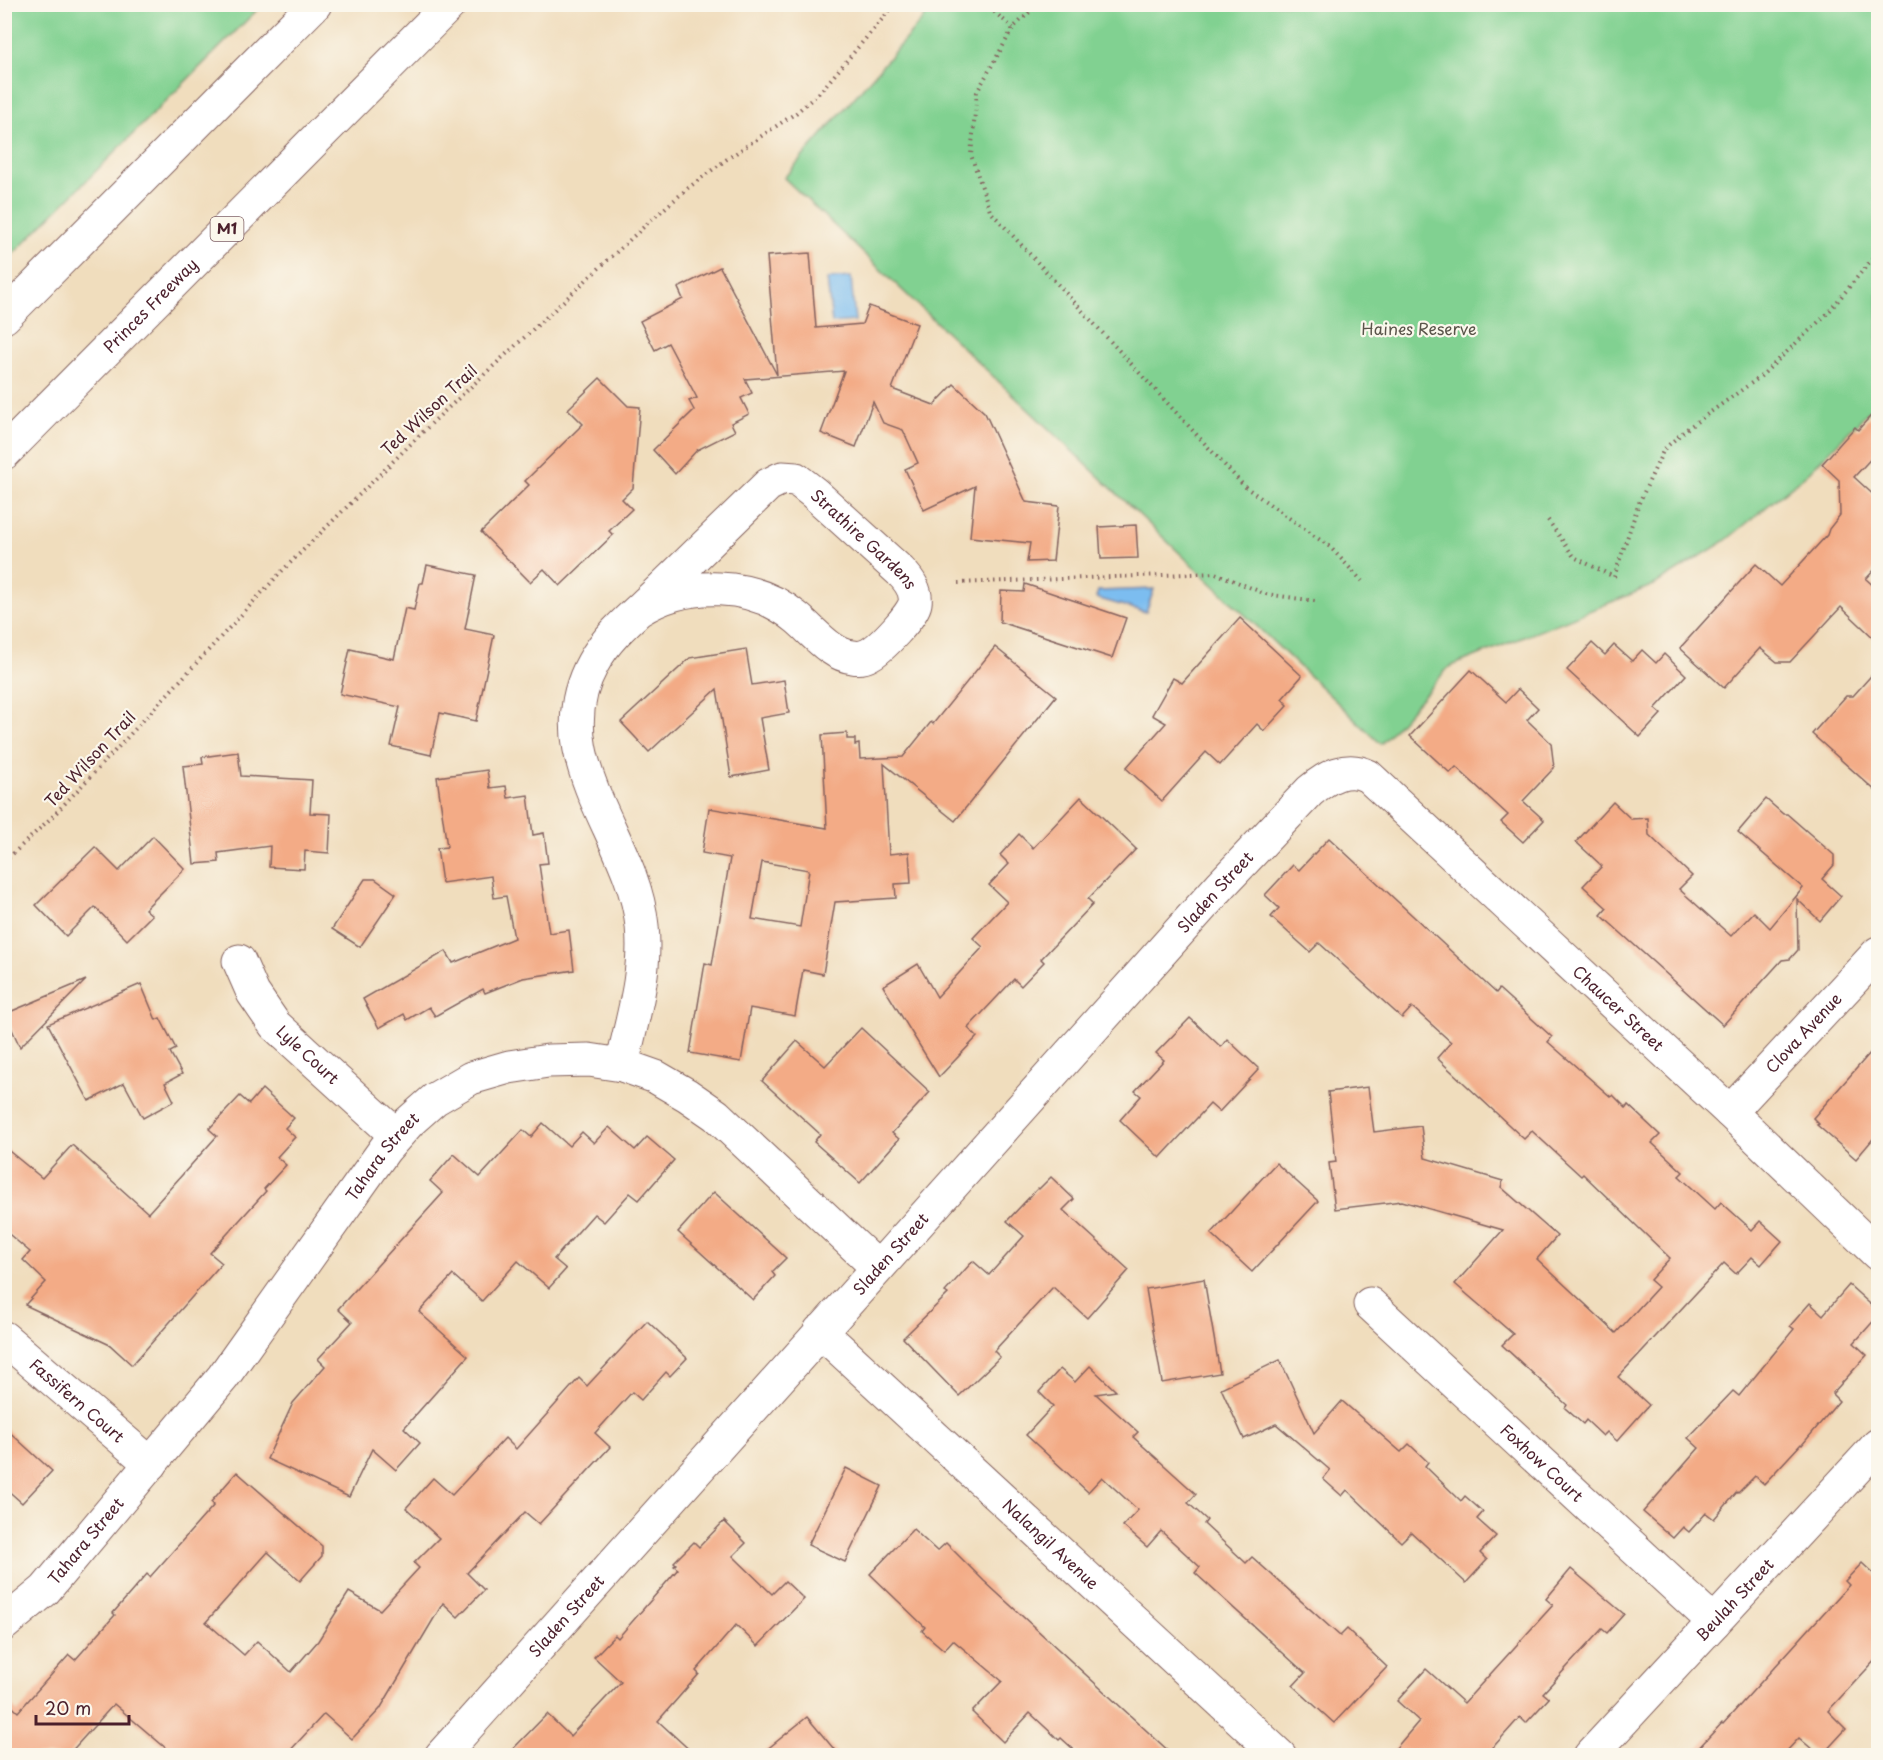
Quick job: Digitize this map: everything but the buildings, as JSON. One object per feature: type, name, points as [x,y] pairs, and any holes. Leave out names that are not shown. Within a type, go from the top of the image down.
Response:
[{"type":"main road","points":[[4,317],[315,4]]},
{"type":"main road","name":"Princes Freeway","points":[[4,453],[450,4]]},
{"type":"main road","name":"Strathire Gardens","points":[[622,1065],[643,967],[642,925],[631,878],[585,772],[578,743],[576,727],[580,696],[592,664],[611,636],[768,485],[778,479],[788,477],[796,479],[814,493],[904,575],[911,585],[915,600],[911,613],[875,651],[860,657],[848,656],[835,651],[796,617],[753,594],[734,590],[706,589],[679,592],[660,598],[639,610]]},
{"type":"main road","name":"Chaucer Street","points":[[1353,771],[1368,776],[1730,1112],[1878,1254]]},
{"type":"main road","name":"Sladen Street","points":[[441,1755],[1214,893],[1302,800],[1324,780],[1337,773],[1353,771]]},
{"type":"main road","name":"Clova Avenue","points":[[1730,1112],[1878,953]]},
{"type":"main road","name":"Lyle Court","points":[[239,961],[253,993],[275,1025],[396,1135]]},
{"type":"main road","name":"Tahara Street","points":[[4,1624],[45,1590],[223,1377],[396,1135],[422,1110],[451,1088],[508,1066],[548,1061],[589,1060],[622,1065],[656,1077],[702,1104],[728,1126],[877,1267]]},
{"type":"main road","name":"Foxhow Court","points":[[1370,1304],[1714,1622]]},
{"type":"main road","name":"Nalangil Avenue","points":[[820,1331],[1280,1755]]},
{"type":"main road","name":"Fassifern Court","points":[[4,1338],[150,1464]]},
{"type":"main road","name":"Beulah Street","points":[[1590,1755],[1878,1445]]},
{"type":"path","name":"Ted Wilson Trail","points":[[4,862],[74,794],[284,570],[426,429],[688,188],[796,113],[820,92],[895,4]]},
{"type":"path","points":[[985,4],[1013,28]]},
{"type":"path","points":[[1038,4],[1013,28],[978,92],[971,155],[990,211],[1244,486],[1330,547],[1362,581]]},
{"type":"path","points":[[1548,520],[1574,557],[1614,577],[1639,503],[1664,450],[1688,428],[1760,377],[1827,314],[1878,252]]},
{"type":"path","points":[[958,583],[1215,573],[1266,594],[1315,601]]},
{"type":"green space","points":[[9,4],[262,5],[14,253],[5,259],[4,9]]},
{"type":"green space","name":"Haines Reserve","points":[[936,4],[1878,5],[1878,402],[1809,472],[1725,541],[1654,585],[1449,667],[1381,744],[784,178]]},
{"type":"water","points":[[851,277],[855,321],[832,323],[827,279]]},
{"type":"water","points":[[1154,589],[1146,612],[1096,598],[1098,591]]}]
